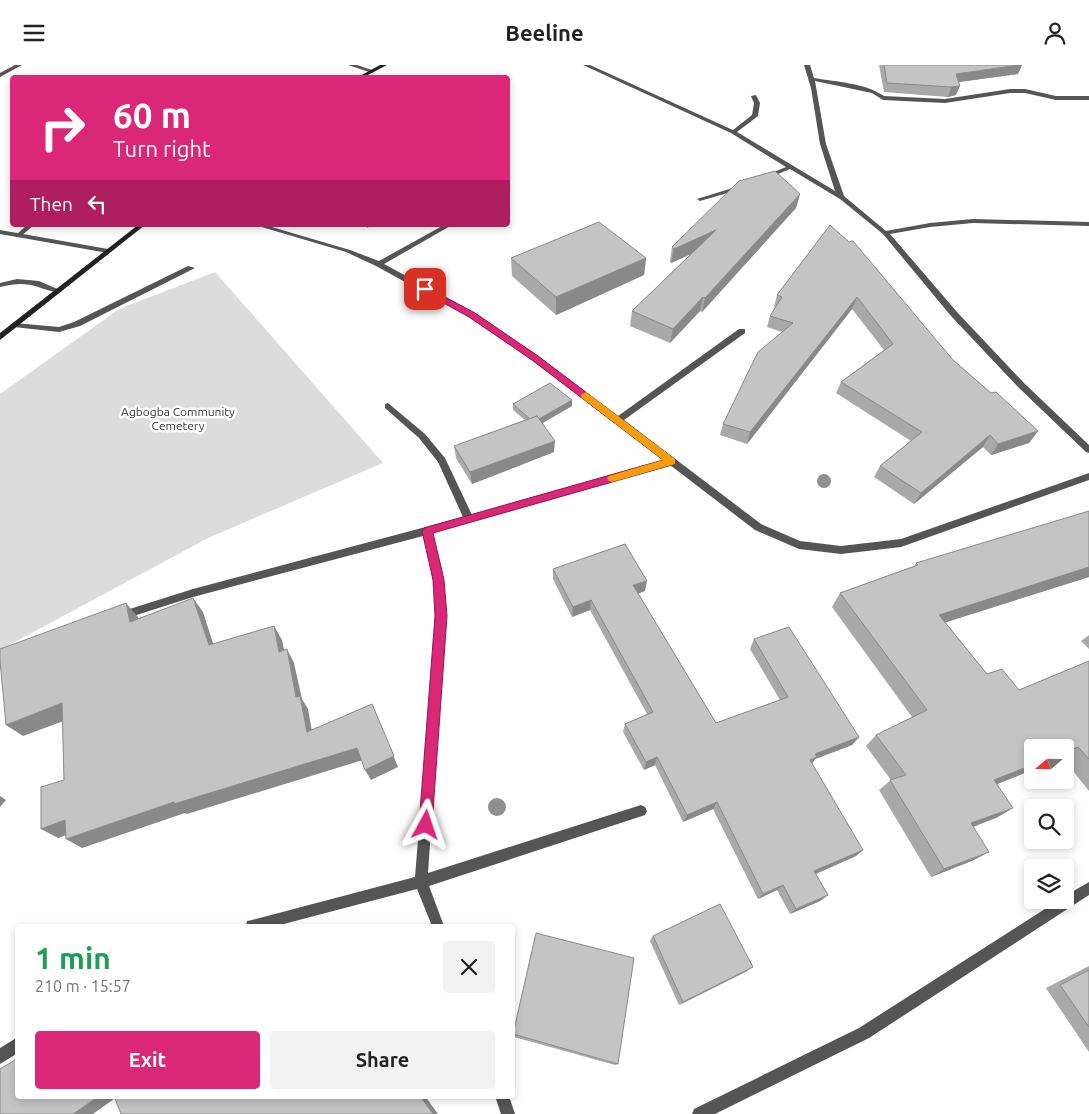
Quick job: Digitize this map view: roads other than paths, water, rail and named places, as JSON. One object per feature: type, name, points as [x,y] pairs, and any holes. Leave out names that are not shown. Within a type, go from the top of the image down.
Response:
[{"type":"street","points":[[0,75],[19,65]]},
{"type":"street","points":[[351,65],[372,71]]},
{"type":"street","points":[[365,75],[384,65]]},
{"type":"street","points":[[586,65],[733,132],[842,198],[884,233],[954,314],[1014,378],[1089,450]]},
{"type":"street","points":[[807,65],[813,79],[819,126],[831,176],[842,198]]},
{"type":"street","points":[[813,79],[852,86],[874,92],[883,97],[945,101],[1010,91],[1025,91],[1056,98],[1089,98]]},
{"type":"street","points":[[733,132],[755,116],[757,103],[754,96]]},
{"type":"street","points":[[756,181],[791,167]]},
{"type":"street","points":[[700,199],[747,185]]},
{"type":"street","points":[[884,233],[930,225],[973,221],[1089,224]]},
{"type":"street","points":[[18,236],[29,227]]},
{"type":"street","points":[[0,337],[139,227]]},
{"type":"street","points":[[265,227],[348,251],[379,264],[472,315],[535,358],[758,527],[799,545],[841,550],[901,543],[1089,476]]},
{"type":"street","points":[[379,264],[445,227]]},
{"type":"street","points":[[0,232],[108,251]]},
{"type":"street","points":[[14,325],[59,330],[77,324],[191,268]]},
{"type":"street","points":[[0,285],[17,280],[27,280],[58,291]]},
{"type":"street","points":[[618,420],[742,331]]},
{"type":"street","points":[[388,406],[422,436],[442,460],[469,519]]},
{"type":"street","points":[[114,618],[193,593],[428,531],[672,461]]},
{"type":"street","points":[[428,531],[436,569],[441,616],[421,882],[437,924]]},
{"type":"street","points":[[260,924],[421,882],[640,811]]},
{"type":"street","points":[[698,1114],[864,1033],[1089,888]]},
{"type":"street","points":[[0,1057],[15,1046]]},
{"type":"street","points":[[503,1099],[508,1114]]},
{"type":"park label","name":"Agbogba Community Cemetery","points":[[178,418]]}]
